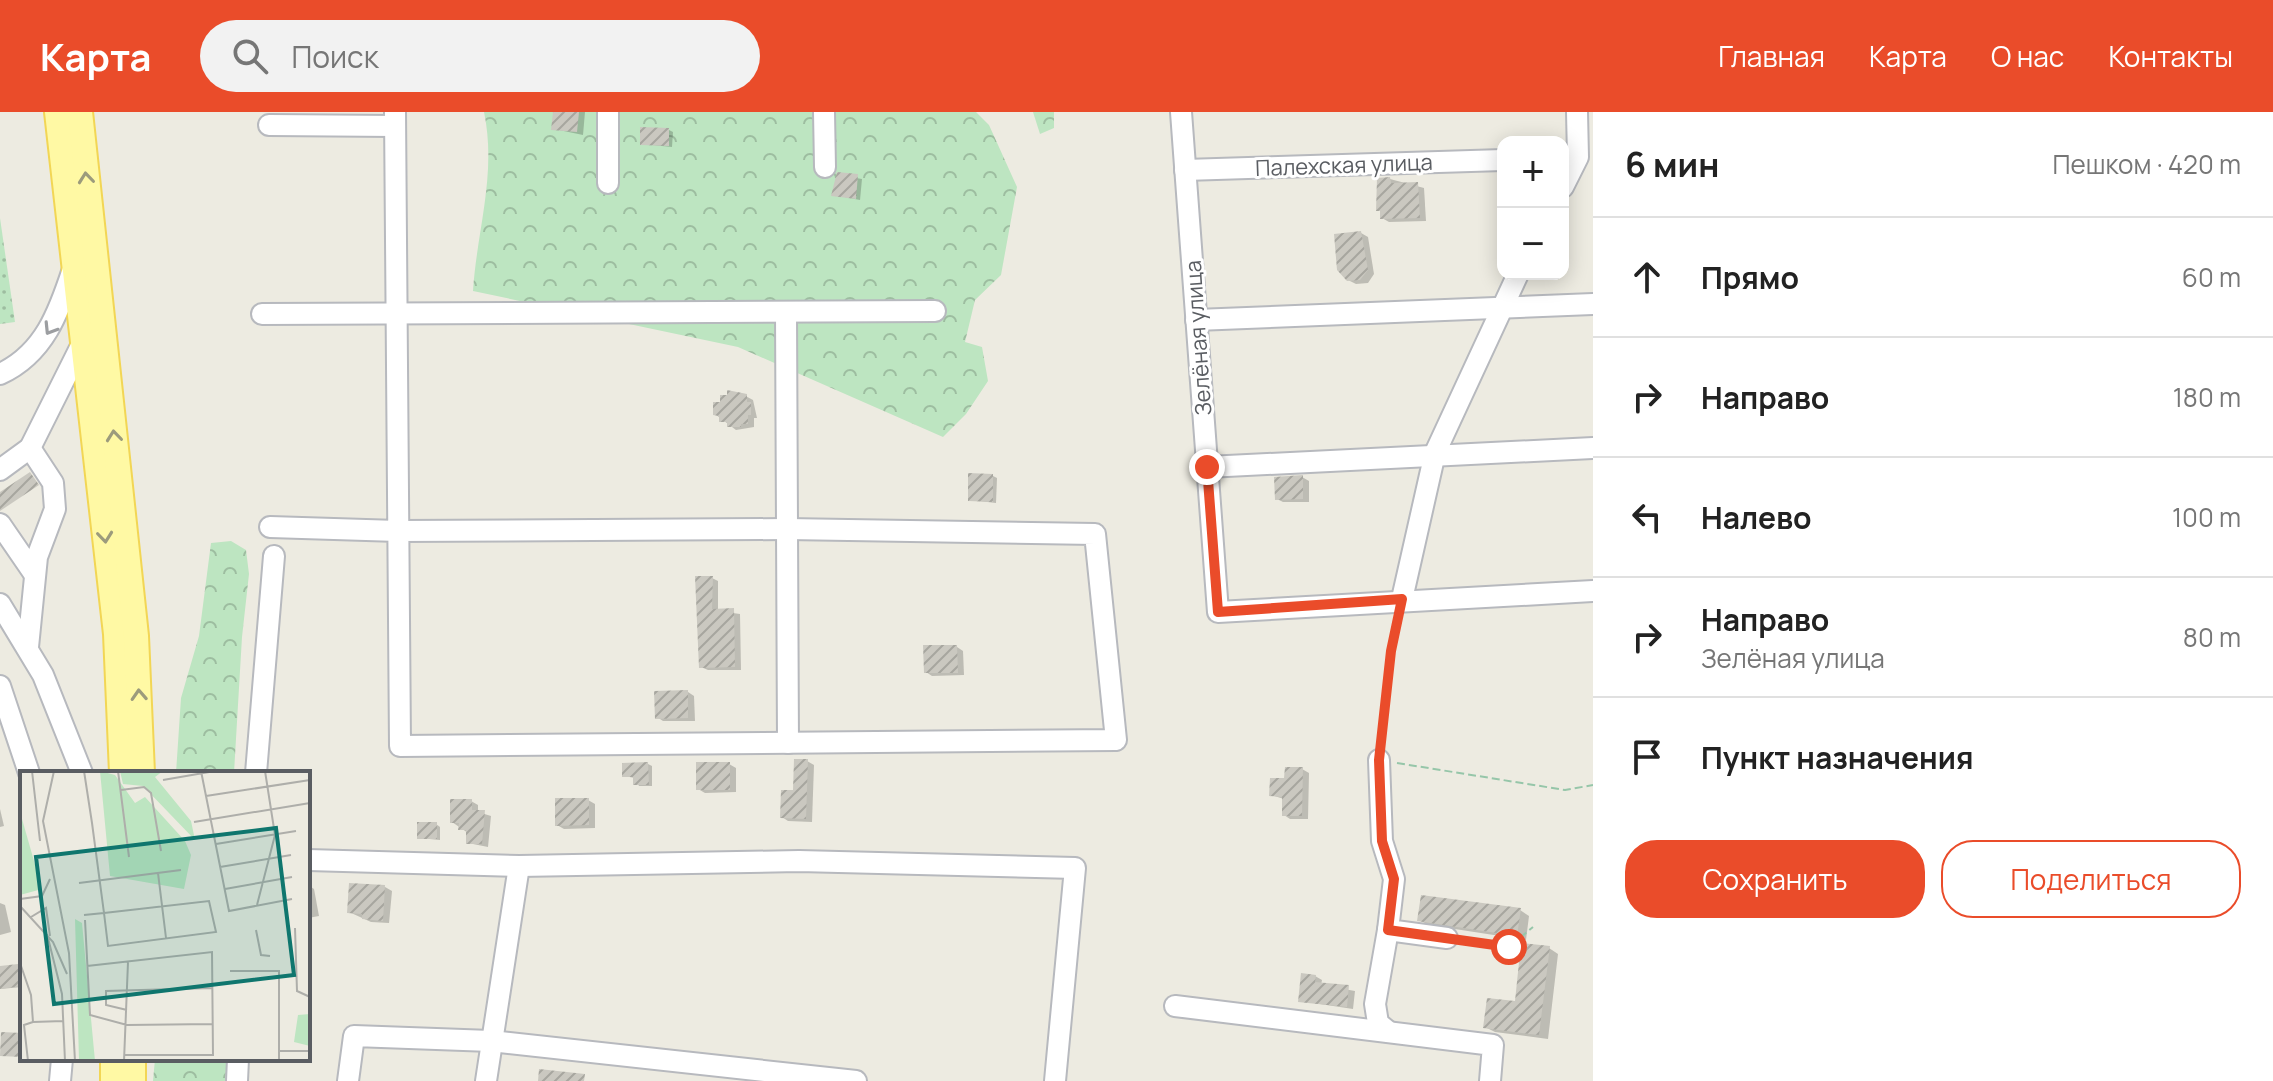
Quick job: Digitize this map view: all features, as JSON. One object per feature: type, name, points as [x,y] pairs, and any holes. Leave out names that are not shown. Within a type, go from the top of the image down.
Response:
[{"type":"main road","points":[[57,112],[116,634],[122,771]]},
{"type":"main road","points":[[80,112],[136,636],[142,771]]},
{"type":"street","points":[[608,112],[608,183]]},
{"type":"street","points":[[824,112],[825,167]]},
{"type":"street","name":"Зелёная улица","points":[[1181,112],[1218,612],[1402,599]]},
{"type":"street","points":[[1569,175],[1578,157],[1577,112]]},
{"type":"street","points":[[269,125],[395,119],[397,313],[398,531],[400,746],[1116,740],[1095,534],[787,529],[398,531],[270,527]]},
{"type":"street","name":"Палехская улица","points":[[1185,170],[1497,160]]},
{"type":"street","points":[[0,374],[14,368],[41,343],[58,316],[74,265]]},
{"type":"street","points":[[1515,280],[1435,453],[1402,599],[1593,591]]},
{"type":"street","points":[[1196,320],[1593,304]]},
{"type":"street","points":[[262,314],[935,311]]},
{"type":"street","points":[[786,312],[788,743]]},
{"type":"street","points":[[0,470],[30,448],[83,342]]},
{"type":"street","points":[[28,647],[37,557],[55,509],[53,483],[30,448]]},
{"type":"street","points":[[1207,467],[1435,453],[1593,448]]},
{"type":"street","points":[[0,524],[35,575]]},
{"type":"street","points":[[256,771],[274,556]]},
{"type":"street","points":[[4,617],[28,647],[56,704],[81,771]]},
{"type":"street","points":[[0,686],[28,771]]},
{"type":"street","points":[[1379,760],[1382,841],[1394,879],[1375,1004],[1378,1023],[1389,1032]]},
{"type":"street","points":[[310,860],[519,866],[799,861],[1075,868],[1055,1081]]},
{"type":"street","points":[[486,1081],[519,866]]},
{"type":"street","points":[[1388,930],[1447,938]]},
{"type":"street","points":[[1175,1006],[1493,1045],[1490,1081]]},
{"type":"street","points":[[348,1081],[354,1036],[491,1041],[856,1081]]},
{"type":"street","points":[[60,1081],[62,1061]]},
{"type":"street","points":[[237,1081],[238,1061]]},
{"type":"path","points":[[1402,599],[1391,651],[1379,760],[1565,790],[1593,785]]},
{"type":"path","points":[[1447,938],[1509,947],[1533,927]]},
{"type":"green space","points":[[484,112],[976,112],[989,125],[1017,187],[1001,275],[975,300],[965,342],[982,347],[988,381],[966,414],[943,437],[738,347],[473,291],[487,180]]},
{"type":"green space","points":[[1033,112],[1054,112],[1054,128],[1040,134]]},
{"type":"green space","points":[[0,218],[15,322],[0,324]]},
{"type":"green space","points":[[231,541],[246,550],[249,574],[234,771],[176,771],[181,698],[199,636],[211,543]]},
{"type":"green space","points":[[155,1061],[227,1061],[225,1081],[153,1081]]},
{"type":"building","points":[[553,112],[579,112],[577,132],[551,130]]},
{"type":"building","points":[[640,127],[669,128],[669,146],[640,145]]},
{"type":"building","points":[[837,172],[858,174],[856,199],[831,196]]},
{"type":"building","points":[[1390,177],[1391,183],[1418,182],[1420,218],[1380,219],[1380,211],[1376,211],[1377,178]]},
{"type":"building","points":[[1361,231],[1368,270],[1360,280],[1347,281],[1337,270],[1334,234]]},
{"type":"building","points":[[727,390],[747,394],[747,402],[751,402],[748,424],[727,427],[727,422],[719,422],[719,416],[713,415],[713,402],[720,402],[720,395],[727,395]]},
{"type":"building","points":[[30,472],[39,485],[0,511],[0,492]]},
{"type":"building","points":[[968,473],[993,474],[993,502],[968,501]]},
{"type":"building","points":[[1303,475],[1303,499],[1275,500],[1274,477]]},
{"type":"building","points":[[695,576],[713,576],[712,609],[734,608],[735,667],[699,668]]},
{"type":"building","points":[[923,645],[957,645],[958,673],[924,673]]},
{"type":"building","points":[[688,690],[688,718],[655,719],[654,691]]},
{"type":"building","points":[[794,759],[808,759],[806,819],[780,818],[781,790],[793,790]]},
{"type":"building","points":[[648,762],[649,785],[633,785],[633,777],[622,777],[622,763]]},
{"type":"building","points":[[696,762],[730,762],[730,790],[696,790]]},
{"type":"building","points":[[1285,767],[1303,767],[1302,816],[1282,816],[1282,797],[1269,796],[1270,778],[1284,778]]},
{"type":"building","points":[[555,798],[589,798],[589,825],[555,826]]},
{"type":"building","points":[[450,799],[472,799],[472,810],[485,810],[482,844],[466,844],[466,830],[458,830],[459,823],[450,823]]},
{"type":"building","points":[[417,822],[437,822],[437,839],[417,839]]},
{"type":"building","points":[[349,883],[385,885],[383,921],[362,919],[362,914],[347,913]]},
{"type":"building","points":[[1421,895],[1521,908],[1517,936],[1417,921]]},
{"type":"building","points":[[1521,943],[1550,946],[1539,1035],[1483,1028],[1487,998],[1515,1001]]},
{"type":"building","points":[[18,964],[20,986],[0,989],[0,966]]},
{"type":"building","points":[[1301,973],[1316,975],[1315,982],[1349,985],[1347,1007],[1298,1002]]},
{"type":"building","points":[[1,1032],[20,1033],[20,1057],[0,1056]]},
{"type":"building","points":[[539,1069],[585,1074],[584,1081],[538,1081]]},
{"type":"route","points":[[1207,467],[1218,612],[1402,599],[1391,651],[1379,760],[1382,841],[1394,879],[1388,930],[1509,947]]}]
